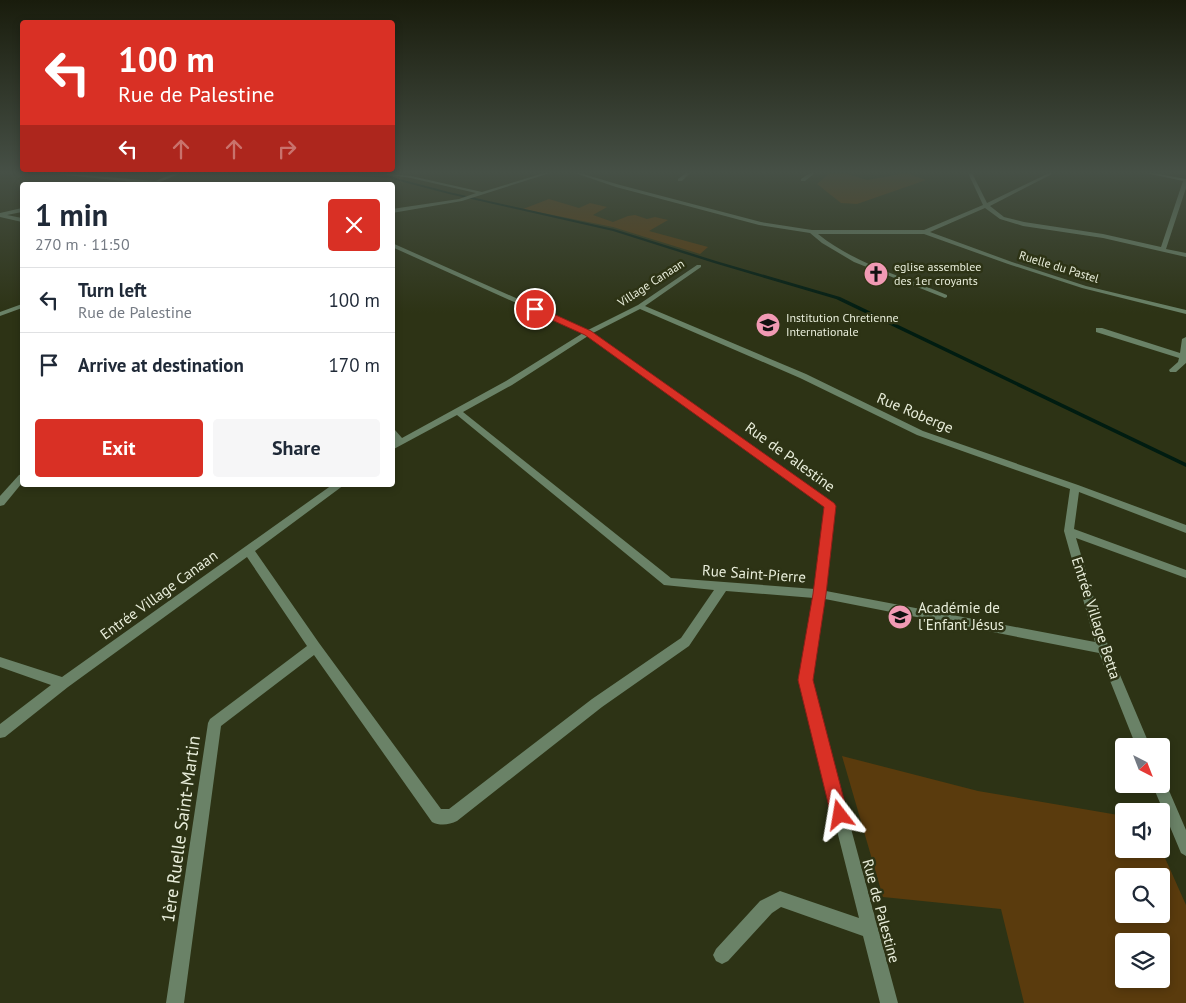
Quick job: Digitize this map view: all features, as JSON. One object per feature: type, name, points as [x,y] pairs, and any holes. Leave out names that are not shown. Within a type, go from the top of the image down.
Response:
[{"type":"street","name":"Ruelle du Pastel","points":[[745,220],[812,232],[925,232],[1010,263],[1084,287],[1186,312]]},
{"type":"street","points":[[925,232],[954,220]]},
{"type":"street","points":[[1008,220],[1023,224],[1103,236],[1186,255]]},
{"type":"street","points":[[1163,249],[1173,220]]},
{"type":"street","points":[[812,232],[824,244],[854,259],[945,296]]},
{"type":"street","name":"Rue de Palestine","points":[[395,246],[588,333],[830,506],[820,594],[805,680],[889,1003]]},
{"type":"street","name":"Village Canaan","points":[[588,333],[640,306],[700,266]]},
{"type":"street","name":"Rue Roberge","points":[[640,306],[803,376],[920,434],[1075,487],[1186,529]]},
{"type":"street","points":[[0,314],[20,307]]},
{"type":"street","points":[[1099,330],[1183,357]]},
{"type":"street","points":[[396,445],[509,383],[588,333]]},
{"type":"street","points":[[1173,370],[1182,363],[1186,339]]},
{"type":"street","name":"Rue Saint-Pierre","points":[[458,412],[668,582],[722,588],[820,594],[1103,649]]},
{"type":"street","points":[[0,503],[20,479]]},
{"type":"street","name":"Entrée Village Canaan","points":[[0,732],[63,683],[336,487]]},
{"type":"street","name":"Entrée Village Betta","points":[[1075,487],[1068,531],[1103,649],[1140,738]]},
{"type":"street","points":[[1068,531],[1186,574]]},
{"type":"street","points":[[248,550],[315,648],[436,817],[452,816],[597,704],[685,642],[722,588]]},
{"type":"street","name":"1ère Ruelle Saint-Martin","points":[[175,1003],[215,723],[315,648]]},
{"type":"street","points":[[0,662],[63,683]]},
{"type":"street","points":[[1163,793],[1186,848]]},
{"type":"street","points":[[722,955],[766,907],[780,899],[869,930]]},
{"type":"shaded area","points":[[577,220],[607,220],[613,222],[618,220],[667,220],[649,231],[708,247],[700,254],[613,227]]},
{"type":"shaded area","points":[[842,756],[978,791],[1115,814],[1115,858],[1165,858],[1169,868],[1115,868],[1115,923],[1170,923],[1170,869],[1186,905],[1186,1003],[1024,1003],[1001,909],[883,897]]},
{"type":"waterway","points":[[569,220],[614,230],[838,298],[1186,465]]},
{"type":"place","name":"eglise assemblee des 1er croyants","points":[[876,274]]},
{"type":"place","name":"Institution Chretienne Internationale","points":[[768,325]]},
{"type":"place","name":"Académie de l'Enfant Jésus","points":[[900,617]]},
{"type":"route","points":[[535,309],[588,333],[830,506],[820,594],[805,680],[840,815]]}]
